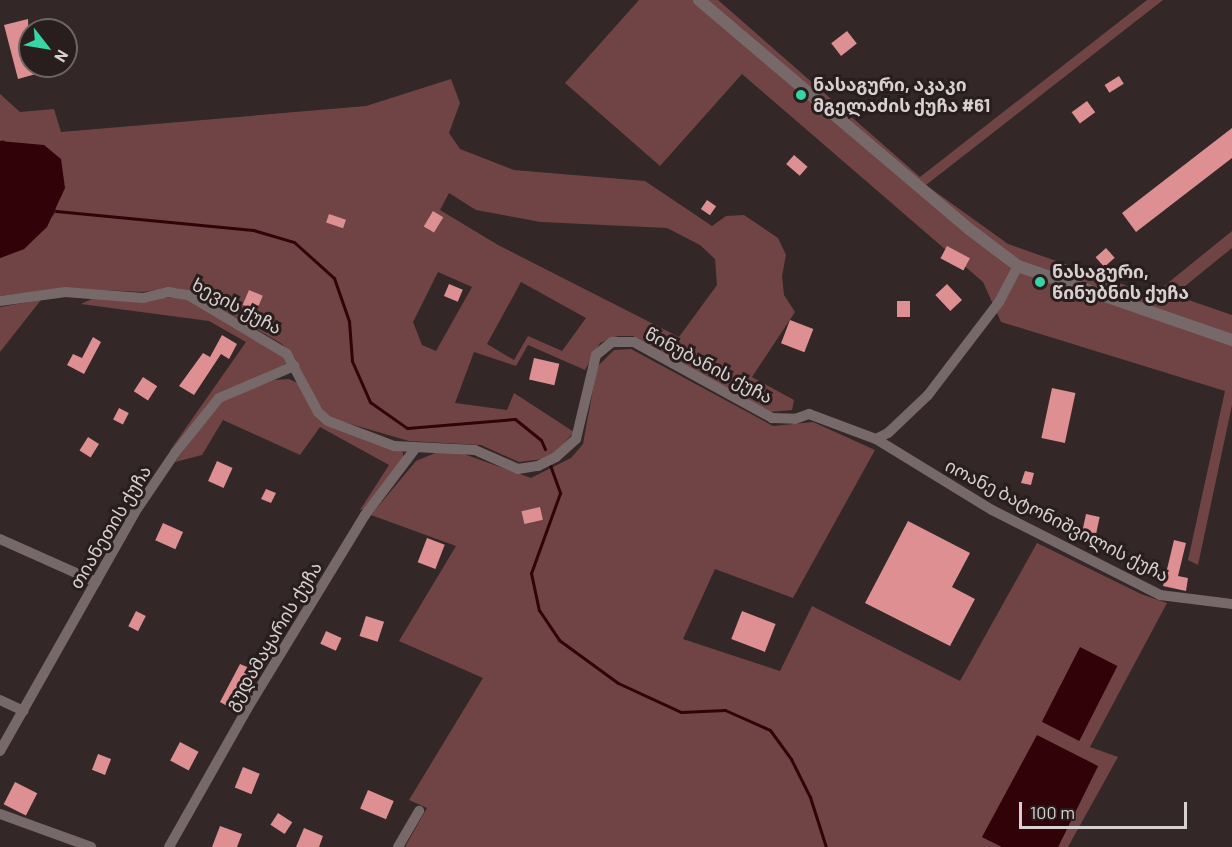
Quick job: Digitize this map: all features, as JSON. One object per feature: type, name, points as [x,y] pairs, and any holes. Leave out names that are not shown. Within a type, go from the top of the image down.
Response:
[{"type":"street","points":[[699,0],[969,229],[1018,266],[1232,340]]},
{"type":"street","points":[[876,439],[888,433],[928,395],[999,302],[1018,266]]},
{"type":"street","name":"ხევის ქუჩა","points":[[0,301],[65,292],[103,292],[143,298],[168,292],[188,296],[270,340],[287,354],[318,412],[328,421],[415,449]]},
{"type":"street","name":"წინუბანის ქუჩა","points":[[415,449],[475,450],[518,469],[538,466],[556,457],[576,439],[596,355],[612,342],[634,342],[772,418],[795,419],[809,414],[876,439]]},
{"type":"street","name":"თიანეთის ქუჩა","points":[[0,751],[96,582],[175,453],[219,398],[294,366]]},
{"type":"street","name":"იოანე ბატონიშვილის ქუჩა","points":[[876,439],[992,510],[1160,595],[1232,604]]},
{"type":"street","name":"გუდამაყარის ქუჩა","points":[[169,847],[247,709],[365,515],[415,449]]},
{"type":"street","points":[[0,539],[96,582]]},
{"type":"street","points":[[0,700],[24,711]]},
{"type":"street","points":[[398,847],[419,811]]},
{"type":"street","points":[[0,814],[91,847]]},
{"type":"shaded area","points":[[639,0],[718,0],[920,177],[1147,0],[1163,0],[926,185],[1008,244],[1153,295],[1232,231],[1232,248],[1174,295],[1232,315],[1232,405],[1198,565],[1188,560],[1225,391],[1001,322],[983,282],[742,74],[660,166],[565,83]]},
{"type":"shaded area","points":[[451,79],[460,103],[449,133],[460,149],[514,170],[645,181],[712,226],[726,216],[744,215],[778,238],[786,255],[782,276],[784,295],[795,312],[752,377],[794,400],[792,410],[770,412],[633,336],[618,336],[600,343],[585,370],[528,345],[516,366],[474,352],[455,403],[507,410],[514,393],[574,432],[559,449],[543,459],[519,462],[481,445],[409,441],[330,418],[319,405],[294,356],[282,344],[199,296],[176,288],[142,292],[65,288],[0,296],[0,258],[24,249],[57,211],[4,140],[0,141],[0,94],[20,112],[54,109],[61,132],[366,106]],"holes":[[[449,193],[476,210],[541,222],[667,228],[700,245],[715,259],[717,285],[679,337],[498,245],[440,210]],[[438,272],[472,287],[436,351],[422,345],[413,322]],[[521,282],[586,318],[562,351],[528,336],[514,360],[487,344]]]},
{"type":"shaded area","points":[[0,141],[44,145],[61,159],[65,188],[47,227],[24,249],[0,258]]},
{"type":"shaded area","points":[[98,296],[186,298],[283,355],[288,364],[217,395],[169,452],[246,342],[209,321],[81,304]]},
{"type":"shaded area","points":[[41,300],[0,352],[0,307]]},
{"type":"shaded area","points":[[631,349],[773,426],[813,422],[875,450],[793,598],[715,569],[683,639],[780,671],[812,606],[960,681],[1037,543],[1141,594],[1167,603],[1090,747],[1118,757],[1068,847],[1058,847],[1098,766],[982,837],[1002,847],[405,847],[427,808],[409,800],[483,678],[399,641],[456,546],[371,515],[416,461],[435,453],[461,453],[531,478],[571,458],[583,444],[597,367],[614,350]]},
{"type":"shaded area","points":[[289,379],[302,385],[316,416],[403,452],[403,461],[364,509],[360,510],[389,465],[320,427],[300,455],[223,420],[202,455],[175,462],[222,400],[274,380]]},
{"type":"shaded area","points":[[1080,647],[1117,666],[1079,741],[1042,722]]},
{"type":"shaded area","points":[[1037,735],[1098,766],[1058,847],[1002,847],[982,837]]},
{"type":"building","points":[[18,22],[18,78],[22,78],[18,79],[4,25]]},
{"type":"building","points":[[847,31],[857,44],[841,56],[831,43]]},
{"type":"building","points":[[1119,76],[1124,84],[1109,93],[1105,85]]},
{"type":"building","points":[[1087,101],[1095,112],[1080,123],[1072,112]]},
{"type":"building","points":[[1232,128],[1232,158],[1136,232],[1122,213]]},
{"type":"building","points":[[794,155],[808,167],[800,176],[786,164]]},
{"type":"building","points":[[707,200],[716,206],[710,215],[701,209]]},
{"type":"building","points":[[433,211],[443,217],[434,233],[424,226]]},
{"type":"building","points":[[329,214],[346,220],[343,228],[326,223]]},
{"type":"building","points":[[947,246],[970,258],[963,271],[940,258]]},
{"type":"building","points":[[1106,248],[1115,258],[1104,267],[1096,257]]},
{"type":"building","points":[[449,284],[463,290],[458,302],[444,296]]},
{"type":"building","points":[[947,284],[962,300],[950,311],[935,295]]},
{"type":"building","points":[[249,290],[263,296],[257,311],[243,305]]},
{"type":"building","points":[[897,301],[910,301],[910,317],[897,317]]},
{"type":"building","points":[[790,320],[813,329],[804,352],[781,343]]},
{"type":"building","points":[[222,335],[237,344],[229,359],[221,354],[194,395],[179,386],[203,353],[210,357]]},
{"type":"building","points":[[93,337],[101,342],[84,374],[67,365],[73,354],[82,358]]},
{"type":"building","points":[[534,358],[559,364],[554,385],[529,379]]},
{"type":"building","points":[[143,377],[157,386],[148,401],[134,391]]},
{"type":"building","points":[[1052,388],[1075,393],[1065,443],[1041,438]]},
{"type":"building","points":[[119,408],[129,413],[123,425],[113,420]]},
{"type":"building","points":[[88,437],[99,444],[91,457],[80,451]]},
{"type":"building","points":[[217,461],[233,468],[224,488],[208,481]]},
{"type":"building","points":[[1025,471],[1034,473],[1031,485],[1021,483]]},
{"type":"building","points":[[266,489],[276,493],[271,503],[261,499]]},
{"type":"building","points":[[540,507],[543,520],[524,524],[521,511]]},
{"type":"building","points":[[1086,514],[1100,517],[1096,535],[1082,533]]},
{"type":"building","points":[[908,521],[970,553],[952,587],[975,599],[950,646],[865,603]]},
{"type":"building","points":[[163,523],[183,532],[175,549],[155,540]]},
{"type":"building","points":[[427,538],[445,545],[435,569],[418,562]]},
{"type":"building","points":[[1174,540],[1186,543],[1178,576],[1188,578],[1186,591],[1163,586]]},
{"type":"building","points":[[136,611],[146,616],[138,631],[128,626]]},
{"type":"building","points":[[742,611],[776,624],[765,652],[731,639]]},
{"type":"building","points":[[366,616],[384,622],[378,642],[360,636]]},
{"type":"building","points":[[326,631],[342,638],[336,651],[320,644]]},
{"type":"building","points":[[240,664],[252,669],[236,711],[220,702]]},
{"type":"building","points":[[180,742],[199,752],[189,770],[170,761]]},
{"type":"building","points":[[98,754],[111,759],[105,775],[92,770]]},
{"type":"building","points":[[243,767],[260,774],[251,794],[235,787]]},
{"type":"building","points":[[15,782],[37,793],[26,816],[4,804]]},
{"type":"building","points":[[368,790],[394,801],[386,819],[360,808]]},
{"type":"building","points":[[278,813],[292,822],[285,834],[270,825]]},
{"type":"building","points":[[220,826],[242,834],[237,847],[212,847]]},
{"type":"building","points":[[304,828],[323,836],[319,847],[296,847]]},
{"type":"waterway","points":[[56,211],[253,230],[294,242],[334,278],[349,321],[352,361],[370,402],[407,428],[515,419],[541,440],[545,449]]},
{"type":"waterway","points":[[550,465],[560,493],[531,573],[539,610],[559,640],[618,683],[681,712],[725,710],[770,730],[791,759],[810,797],[826,847]]},
{"type":"place","name":"ნასაგური, აკაკი მგელაძის ქუჩა #61","points":[[801,95]]},
{"type":"place","name":"ნასაგური, წინუბნის ქუჩა","points":[[1040,282]]}]
